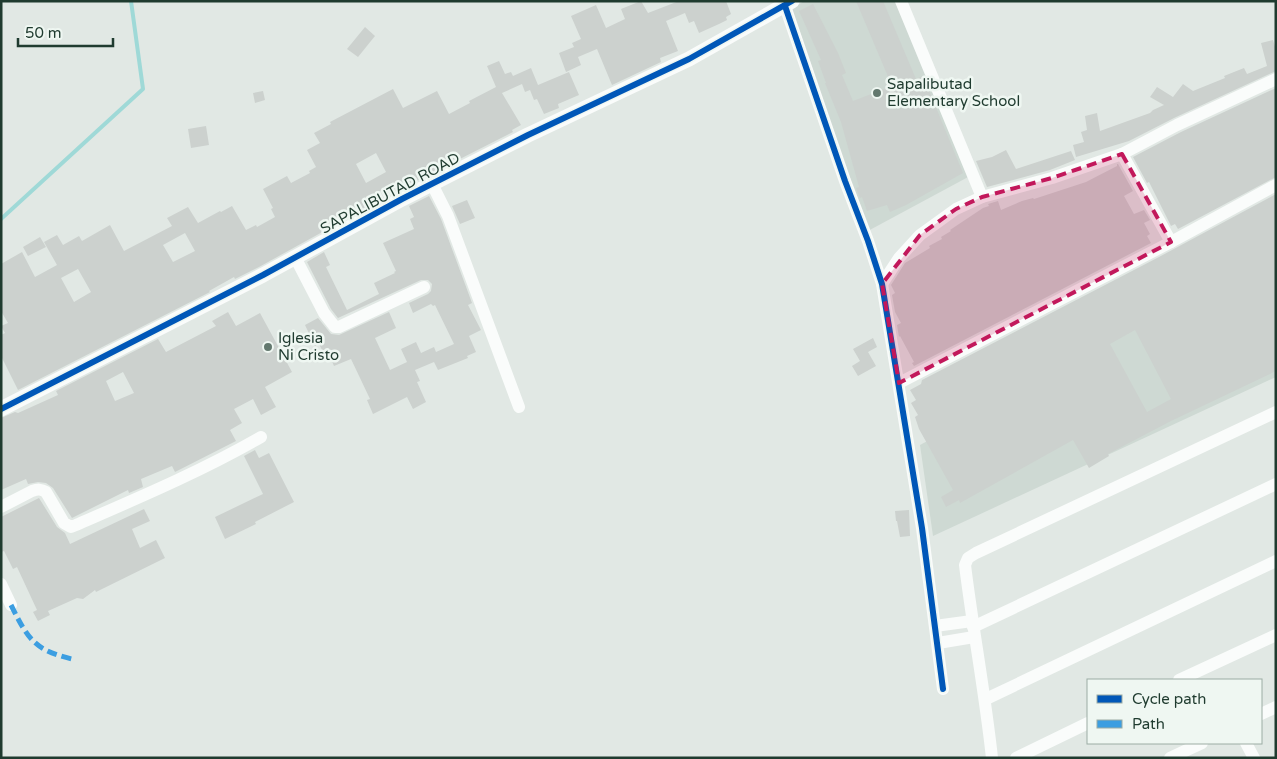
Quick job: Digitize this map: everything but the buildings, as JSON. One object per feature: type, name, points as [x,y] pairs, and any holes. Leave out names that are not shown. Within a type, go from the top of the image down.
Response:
[{"type":"street","points":[[901,1],[982,196]]},
{"type":"street","points":[[781,5],[882,284],[922,528],[930,603],[938,643],[943,689]]},
{"type":"street","name":"SAPALIBUTAD ROAD","points":[[1,408],[528,135],[689,59],[781,5]]},
{"type":"street","points":[[882,284],[898,258],[920,235],[956,209],[982,196],[1052,178],[1122,154],[1176,125],[1276,79]]},
{"type":"street","points":[[1122,154],[1170,242]]},
{"type":"street","points":[[432,184],[448,216],[519,408]]},
{"type":"street","points":[[899,383],[1276,185]]},
{"type":"street","points":[[295,257],[324,313],[336,327],[340,327],[424,287]]},
{"type":"street","points":[[992,758],[986,700],[973,629],[965,565],[968,558],[1276,412]]},
{"type":"street","points":[[1,506],[37,489],[42,490],[46,492],[64,523],[71,527],[142,496],[261,437]]},
{"type":"street","points":[[938,643],[973,629],[1276,484]]},
{"type":"street","points":[[986,700],[1276,561]]},
{"type":"street","points":[[1,584],[11,605]]},
{"type":"street","points":[[935,626],[973,629]]},
{"type":"street","points":[[1181,679],[1276,634]]},
{"type":"street","points":[[1262,714],[1276,707]]},
{"type":"street","points":[[1016,758],[1087,723]]},
{"type":"street","points":[[1170,758],[1200,744]]},
{"type":"street","points":[[1247,744],[1254,758]]},
{"type":"highlighted area","points":[[1122,154],[1171,242],[899,383],[882,284],[920,235],[956,209],[982,197],[1052,178]]},
{"type":"shaded area","name":"Sapalibutad Elementary School","points":[[804,1],[895,1],[970,176],[866,232],[792,9]]},
{"type":"shaded area","points":[[1276,253],[1276,377],[933,536],[920,445]]},
{"type":"waterway","points":[[1,219],[143,89],[131,1]]},
{"type":"marked path","points":[[11,605],[22,627],[40,647],[49,652],[72,659]]},
{"type":"cycle path","points":[[1,409],[263,275],[402,199],[528,135],[689,59],[792,1]]},
{"type":"cycle path","points":[[785,6],[882,284],[922,528],[943,689]]},
{"type":"place","name":"Sapalibutad Elementary School","points":[[877,93]]},
{"type":"place","name":"Iglesia Ni Cristo","points":[[268,347]]}]
